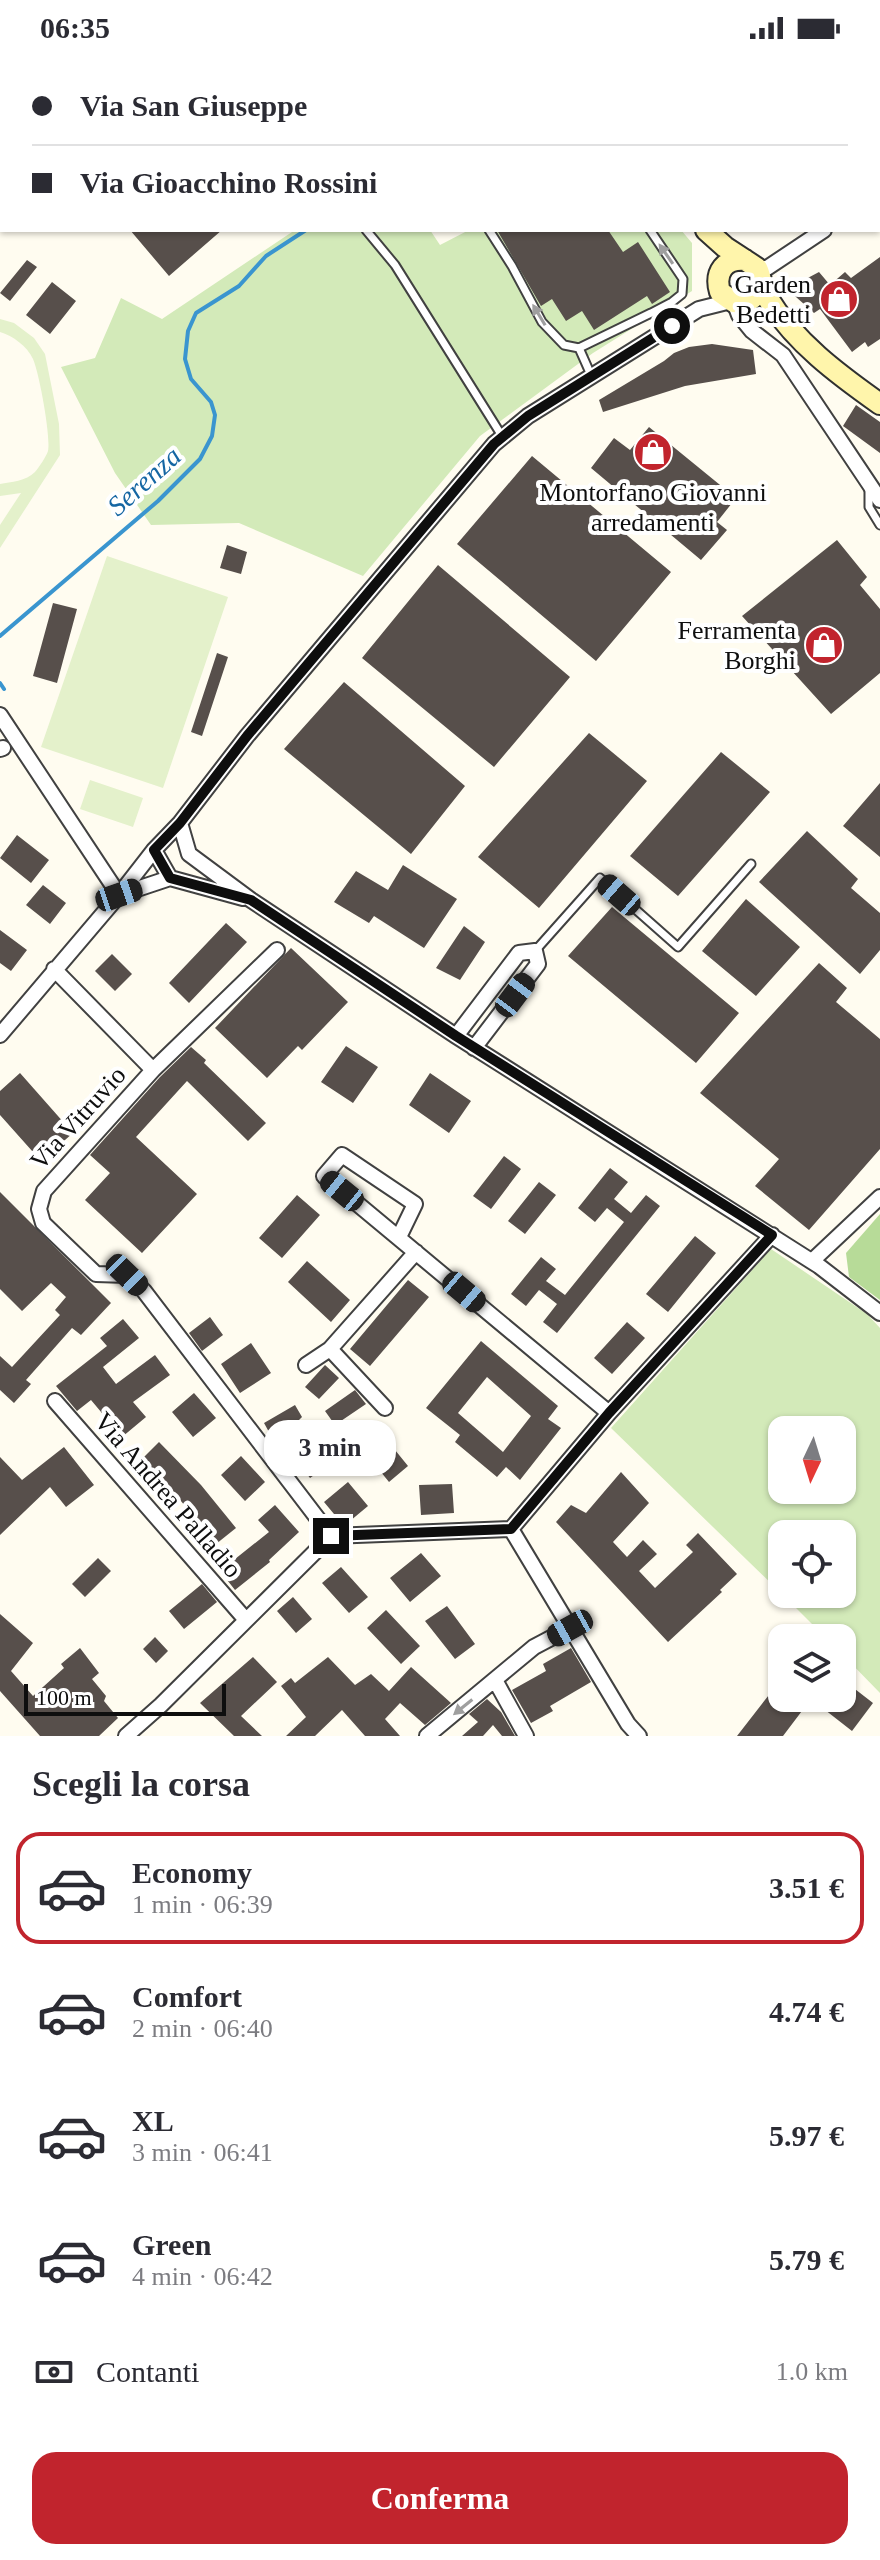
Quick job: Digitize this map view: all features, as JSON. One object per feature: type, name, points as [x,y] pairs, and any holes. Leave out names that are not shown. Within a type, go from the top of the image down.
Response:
[{"type":"main road","points":[[705,232],[720,274],[720,292],[738,303],[780,316]]},
{"type":"main road","points":[[706,232],[758,271],[764,294],[780,316],[824,362],[880,404]]},
{"type":"main road","points":[[720,274],[732,260],[758,271]]},
{"type":"main road","points":[[738,303],[759,292],[758,271]]},
{"type":"street","points":[[758,271],[821,232]]},
{"type":"street","points":[[699,309],[720,274]]},
{"type":"street","points":[[0,1035],[180,823],[247,736],[502,436],[528,416],[699,309],[738,303],[739,315],[752,331],[783,355],[880,500]]},
{"type":"street","points":[[0,715],[119,895]]},
{"type":"street","points":[[180,823],[189,854],[251,900],[474,1048],[812,1261],[880,1313]]},
{"type":"street","points":[[154,850],[170,878]]},
{"type":"street","points":[[119,895],[170,878],[251,900]]},
{"type":"street","name":"Via Vitruvio","points":[[277,950],[153,1070],[44,1191],[39,1209],[43,1223],[96,1274],[127,1275],[144,1291],[331,1536]]},
{"type":"street","points":[[456,1036],[519,953],[535,951],[538,964],[474,1048]]},
{"type":"street","points":[[54,969],[153,1070]]},
{"type":"street","points":[[399,1237],[415,1204],[342,1155],[324,1176],[609,1413]]},
{"type":"street","points":[[812,1261],[880,1197]]},
{"type":"street","points":[[126,1736],[331,1536],[511,1529],[609,1413],[772,1235]]},
{"type":"street","points":[[306,1365],[330,1349],[416,1252]]},
{"type":"street","points":[[330,1349],[385,1408]]},
{"type":"street","name":"Via Andrea Palladio","points":[[55,1401],[246,1620]]},
{"type":"street","points":[[511,1529],[628,1724],[639,1736]]},
{"type":"street","points":[[427,1736],[534,1647],[570,1628]]},
{"type":"street","points":[[495,1680],[526,1736]]},
{"type":"lane","points":[[368,232],[395,265],[502,436]]},
{"type":"lane","points":[[490,232],[548,329],[564,345],[579,348],[672,302],[682,294],[683,279],[651,232]]},
{"type":"lane","points":[[512,266],[520,261]]},
{"type":"lane","points":[[579,348],[591,376]]},
{"type":"lane","points":[[870,486],[869,507],[880,525]]},
{"type":"lane","points":[[535,951],[600,878],[678,947],[751,864]]},
{"type":"green space","points":[[292,232],[431,232],[440,245],[465,232],[683,232],[692,243],[692,291],[593,353],[480,436],[363,576],[239,523],[151,525],[115,473],[61,367],[95,358],[121,298],[162,319]]},
{"type":"green space","points":[[0,319],[14,323],[34,338],[45,354],[59,424],[60,455],[0,548],[0,525],[21,493],[0,496],[0,484],[23,479],[35,472],[48,451],[48,444],[44,405],[33,359],[19,342],[0,332]]},
{"type":"green space","points":[[107,556],[228,597],[163,788],[41,747]]},
{"type":"green space","points":[[90,780],[143,798],[133,827],[80,809]]},
{"type":"green space","points":[[880,1214],[880,1300],[849,1277],[846,1253]]},
{"type":"green space","points":[[771,1249],[867,1314],[880,1328],[880,1693],[856,1668],[856,1624],[812,1624],[796,1608],[856,1608],[856,1520],[768,1520],[768,1580],[611,1428]]},
{"type":"building","points":[[132,232],[220,232],[169,276]]},
{"type":"building","points":[[498,232],[609,232],[623,252],[638,242],[670,292],[652,304],[647,296],[594,330],[582,311],[566,321],[552,299],[541,306]]},
{"type":"building","name":"Garden Bedetti","points":[[880,257],[880,339],[868,347],[865,342],[852,352],[820,309],[814,313],[787,289],[819,272],[830,285],[845,272],[851,278]]},
{"type":"building","points":[[27,260],[37,267],[10,301],[0,293]]},
{"type":"building","points":[[52,282],[76,301],[50,334],[26,315]]},
{"type":"building","points":[[712,344],[753,350],[756,374],[685,386],[603,412],[599,400],[674,353]]},
{"type":"building","points":[[856,405],[880,422],[880,453],[843,426]]},
{"type":"building","points":[[649,427],[736,498],[717,522],[727,530],[701,560],[591,468],[614,438],[630,450]]},
{"type":"building","points":[[532,456],[671,572],[596,661],[457,544]]},
{"type":"building","name":"Ferramenta Borghi","points":[[837,540],[867,577],[860,585],[880,609],[880,673],[831,714],[742,616]]},
{"type":"building","points":[[227,545],[247,552],[241,574],[220,568]]},
{"type":"building","points":[[438,565],[570,677],[494,767],[362,658]]},
{"type":"building","points":[[53,603],[77,609],[57,683],[33,676]]},
{"type":"building","points":[[217,653],[228,657],[202,736],[191,732]]},
{"type":"building","points":[[344,682],[465,786],[411,854],[284,749]]},
{"type":"building","points":[[589,733],[647,781],[539,908],[478,857]]},
{"type":"building","points":[[721,752],[770,792],[678,896],[630,856]]},
{"type":"building","points":[[880,783],[880,857],[843,826]]},
{"type":"building","points":[[807,831],[858,879],[851,888],[880,913],[880,950],[860,974],[759,882]]},
{"type":"building","points":[[17,835],[49,860],[31,883],[0,858]]},
{"type":"building","points":[[403,865],[457,899],[424,948],[374,916],[369,923],[334,902],[356,871],[388,890]]},
{"type":"building","points":[[43,885],[66,903],[50,924],[26,905]]},
{"type":"building","points":[[746,899],[800,947],[756,996],[702,951]]},
{"type":"building","points":[[612,907],[739,1013],[696,1063],[568,956]]},
{"type":"building","points":[[226,923],[247,942],[189,1003],[169,983]]},
{"type":"building","points":[[464,926],[485,942],[460,980],[436,968]]},
{"type":"building","points":[[0,930],[27,950],[11,971],[0,963]]},
{"type":"building","points":[[291,948],[348,1002],[302,1050],[298,1046],[267,1078],[215,1028]]},
{"type":"building","points":[[112,954],[132,974],[115,991],[95,971]]},
{"type":"building","points":[[819,963],[847,988],[836,1002],[880,1039],[880,1149],[809,1230],[755,1186],[779,1159],[700,1093]]},
{"type":"building","points":[[346,1046],[378,1067],[353,1103],[321,1082]]},
{"type":"building","points":[[191,1047],[266,1123],[248,1141],[187,1081],[136,1137],[197,1194],[142,1253],[85,1200],[110,1173],[90,1155]]},
{"type":"building","points":[[20,1073],[73,1133],[41,1161],[0,1115],[0,1091]]},
{"type":"building","points":[[430,1073],[471,1101],[449,1133],[409,1105]]},
{"type":"building","points":[[504,1156],[521,1169],[491,1209],[473,1196]]},
{"type":"building","points":[[610,1168],[628,1182],[614,1199],[631,1213],[646,1195],[660,1206],[557,1333],[543,1322],[557,1304],[539,1290],[526,1306],[511,1294],[541,1257],[556,1269],[546,1281],[565,1295],[624,1222],[607,1208],[595,1222],[578,1208]]},
{"type":"building","points":[[539,1182],[556,1195],[525,1234],[508,1221]]},
{"type":"building","points":[[0,1192],[111,1303],[81,1335],[72,1328],[26,1380],[31,1384],[14,1403],[0,1390],[0,1356],[12,1367],[60,1315],[55,1310],[66,1297],[51,1283],[22,1311],[0,1289]]},
{"type":"building","points":[[297,1195],[320,1215],[282,1258],[259,1238]]},
{"type":"building","points":[[695,1236],[716,1253],[668,1312],[646,1294]]},
{"type":"building","points":[[307,1261],[350,1300],[331,1322],[288,1282]]},
{"type":"building","points":[[408,1280],[429,1297],[370,1366],[350,1349]]},
{"type":"building","points":[[210,1317],[223,1335],[202,1351],[189,1333]]},
{"type":"building","points":[[123,1319],[139,1338],[103,1367],[116,1384],[155,1355],[170,1375],[133,1402],[146,1417],[122,1437],[91,1400],[77,1411],[56,1386],[107,1346],[100,1338]]},
{"type":"building","points":[[627,1322],[645,1338],[612,1374],[594,1358]]},
{"type":"building","points":[[481,1341],[558,1406],[548,1419],[561,1428],[520,1480],[506,1467],[497,1477],[455,1442],[460,1435],[426,1408]],"holes":[[[487,1377],[531,1416],[503,1452],[458,1413]]]},
{"type":"building","points":[[251,1343],[271,1373],[240,1393],[221,1364]]},
{"type":"building","points":[[325,1365],[339,1378],[319,1399],[305,1387]]},
{"type":"building","points":[[355,1390],[366,1404],[335,1425],[325,1411]]},
{"type":"building","points":[[194,1393],[216,1418],[193,1437],[172,1412]]},
{"type":"building","points":[[295,1405],[302,1417],[294,1425],[297,1428],[274,1441],[264,1423]]},
{"type":"building","points":[[378,1429],[408,1466],[389,1482],[359,1445]]},
{"type":"building","points":[[319,1440],[334,1461],[310,1478],[294,1457]]},
{"type":"building","points":[[159,1442],[201,1485],[236,1528],[216,1544],[172,1490],[170,1492],[140,1461]]},
{"type":"building","points":[[64,1447],[94,1485],[66,1507],[50,1487],[0,1535],[0,1457],[22,1480]]},
{"type":"building","points":[[241,1456],[265,1482],[245,1501],[221,1475]]},
{"type":"building","points":[[621,1472],[649,1503],[613,1542],[627,1557],[643,1540],[657,1554],[639,1571],[655,1588],[693,1552],[686,1545],[698,1533],[737,1574],[668,1642],[556,1522],[571,1505],[586,1513]]},
{"type":"building","points":[[348,1482],[368,1506],[344,1526],[324,1502]]},
{"type":"building","points":[[452,1484],[454,1513],[421,1515],[419,1485]]},
{"type":"building","points":[[275,1505],[299,1532],[270,1562],[235,1590],[220,1571],[269,1532],[258,1520]]},
{"type":"building","points":[[421,1553],[441,1576],[410,1602],[390,1578]]},
{"type":"building","points":[[98,1558],[111,1571],[85,1597],[72,1584]]},
{"type":"building","points":[[341,1567],[368,1597],[349,1613],[322,1583]]},
{"type":"building","points":[[202,1584],[217,1602],[184,1629],[169,1611]]},
{"type":"building","points":[[293,1597],[312,1619],[296,1633],[277,1611]]},
{"type":"building","points":[[447,1606],[475,1644],[455,1659],[425,1621]]},
{"type":"building","points":[[386,1610],[420,1646],[401,1664],[367,1628]]},
{"type":"building","points":[[0,1614],[33,1643],[11,1671],[33,1696],[64,1668],[61,1664],[80,1648],[99,1673],[92,1679],[118,1718],[99,1736],[40,1736],[0,1691]]},
{"type":"building","points":[[155,1637],[168,1651],[156,1663],[143,1649]]},
{"type":"building","points":[[571,1648],[591,1682],[550,1706],[553,1711],[531,1723],[512,1690],[546,1671],[543,1664]]},
{"type":"building","points":[[253,1657],[277,1682],[241,1716],[262,1736],[234,1736],[200,1703]]},
{"type":"building","points":[[328,1657],[355,1685],[371,1674],[389,1691],[411,1667],[451,1703],[425,1725],[400,1703],[385,1719],[400,1736],[365,1736],[342,1710],[315,1736],[286,1736],[306,1717],[281,1686],[291,1678],[295,1683]]},
{"type":"building","points":[[856,1690],[873,1703],[852,1731],[828,1712],[856,1712]]},
{"type":"building","points":[[768,1696],[768,1712],[801,1712],[783,1736],[737,1736]]},
{"type":"building","points":[[487,1699],[501,1712],[515,1736],[502,1736],[493,1725],[483,1736],[462,1736],[478,1722],[469,1714]]},
{"type":"waterway","name":"Serenza","points":[[0,636],[158,501],[200,459],[212,436],[215,415],[211,402],[191,379],[185,359],[188,331],[196,313],[239,286],[266,256],[303,232]]},
{"type":"waterway","name":"Serenza","points":[[0,683],[4,689]]},
{"type":"place","name":"Garden Bedetti","points":[[839,299]]},
{"type":"place","name":"Montorfano Giovanni arredamenti","points":[[653,452]]},
{"type":"place","name":"Ferramenta Borghi","points":[[824,645]]},
{"type":"route","points":[[331,1536],[511,1529],[609,1413],[772,1235],[456,1036],[251,900],[170,878],[154,850],[180,823],[247,736],[494,444],[528,416],[672,326]]}]
